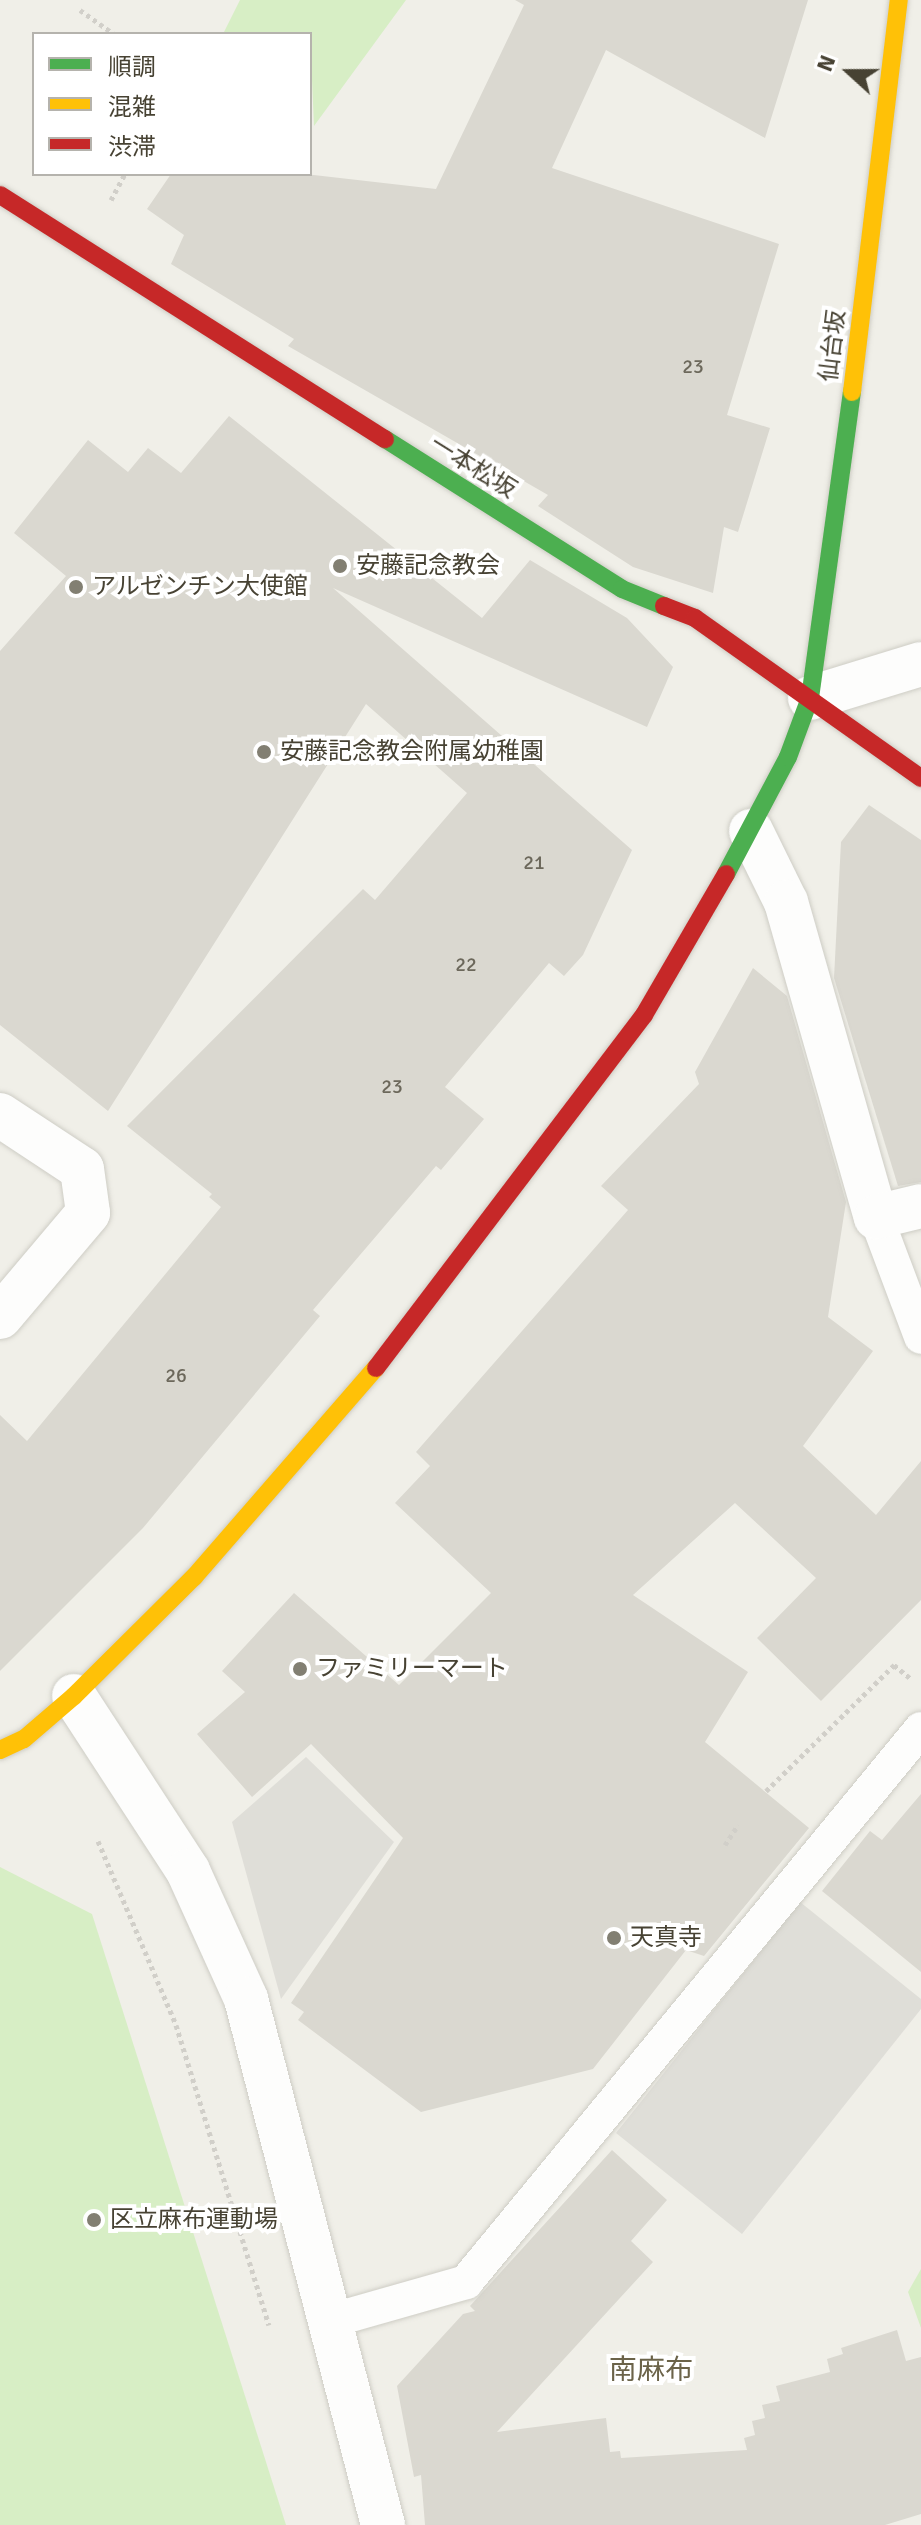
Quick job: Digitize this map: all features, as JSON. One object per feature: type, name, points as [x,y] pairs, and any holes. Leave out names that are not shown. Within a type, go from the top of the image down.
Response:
[{"type":"street","name":"仙台坂","points":[[0,1750],[24,1739],[74,1696],[194,1577],[366,1382],[644,1015],[751,831],[788,757],[810,698],[826,606],[899,0]]},
{"type":"street","name":"一本松坂","points":[[0,195],[622,589],[695,618],[921,778]]},
{"type":"street","points":[[810,698],[921,664]]},
{"type":"street","points":[[751,831],[786,902],[876,1217],[921,1206]]},
{"type":"street","points":[[0,1115],[82,1169],[88,1213],[0,1317]]},
{"type":"street","points":[[74,1696],[188,1871],[246,1999],[326,2322],[383,2525]]},
{"type":"lane","points":[[876,1217],[921,1337]]},
{"type":"lane","points":[[326,2322],[466,2282],[921,1729]]},
{"type":"path","points":[[80,10],[111,32]]},
{"type":"path","points":[[766,1791],[894,1665],[921,1687]]},
{"type":"path","points":[[725,1845],[738,1825]]},
{"type":"path","points":[[92,1826],[176,2025],[270,2330]]},
{"type":"green space","points":[[240,0],[406,0],[314,126],[312,32],[224,32]]},
{"type":"green space","name":"区立麻布運動場","points":[[0,1867],[92,1914],[286,2525],[0,2525]]},
{"type":"green space","points":[[921,2269],[921,2328],[908,2292]]},
{"type":"shaded area","points":[[306,1757],[394,1842],[281,1999],[232,1822]]},
{"type":"shaded area","points":[[800,1902],[921,1999],[921,2009],[742,2234],[616,2133]]},
{"type":"building","points":[[515,0],[808,0],[765,138],[606,50],[552,168],[779,244],[727,415],[770,428],[738,532],[724,527],[713,593],[633,567],[538,506],[548,495],[288,346],[294,339],[171,264],[184,235],[147,209],[170,176],[312,175],[436,189],[524,5]]},
{"type":"building","points":[[229,416],[482,618],[530,560],[627,618],[673,667],[647,727],[333,588],[632,850],[583,955],[564,976],[549,963],[445,1087],[484,1119],[441,1170],[436,1166],[313,1310],[320,1316],[143,1528],[0,1671],[0,1415],[27,1441],[221,1207],[209,1197],[212,1194],[127,1126],[363,889],[375,900],[467,793],[366,704],[108,1111],[0,1025],[0,651],[66,576],[14,533],[88,440],[128,472],[148,448],[181,473]]},
{"type":"building","points":[[869,805],[921,840],[921,1182],[898,1186],[834,978],[841,842]]},
{"type":"building","points":[[753,968],[787,996],[846,1202],[828,1317],[873,1351],[803,1446],[876,1515],[921,1461],[921,1600],[821,1701],[757,1638],[816,1578],[735,1503],[633,1595],[748,1672],[705,1742],[809,1828],[704,1956],[686,1950],[593,2069],[421,2112],[298,2020],[304,2012],[291,2003],[403,1838],[311,1744],[252,1797],[197,1734],[245,1692],[222,1671],[294,1593],[399,1685],[491,1593],[395,1503],[430,1466],[416,1452],[628,1210],[601,1186],[699,1084],[695,1072]]},
{"type":"building","points":[[921,1794],[921,1972],[822,1891],[870,1831],[882,1840]]},
{"type":"building","points":[[612,2150],[667,2200],[631,2241],[653,2262],[497,2432],[606,2418],[610,2452],[620,2451],[621,2458],[747,2450],[744,2438],[755,2435],[752,2421],[765,2418],[762,2405],[780,2401],[776,2386],[830,2372],[827,2359],[843,2354],[841,2348],[897,2330],[906,2361],[921,2357],[921,2514],[885,2525],[425,2525],[421,2475],[414,2477],[397,2386],[463,2314],[475,2311],[470,2306]]},
{"type":"traffic: fast","points":[[726,874],[788,757],[810,698],[852,392]]},
{"type":"traffic: fast","points":[[385,439],[622,589],[664,606]]},
{"type":"traffic: slow","points":[[852,392],[899,0]]},
{"type":"traffic: slow","points":[[0,1750],[24,1739],[74,1696],[194,1577],[376,1368]]},
{"type":"traffic: jam","points":[[0,195],[385,439]]},
{"type":"traffic: jam","points":[[664,606],[695,618],[921,778]]},
{"type":"traffic: jam","points":[[376,1368],[644,1015],[726,874]]},
{"type":"place","name":"安藤記念教会","points":[[340,566]]},
{"type":"place","name":"アルゼンチン大使館","points":[[76,587]]},
{"type":"place","name":"安藤記念教会附属幼稚園","points":[[264,752]]},
{"type":"place","name":"ファミリーマート","points":[[300,1669]]},
{"type":"place","name":"天真寺","points":[[614,1938]]},
{"type":"place","name":"区立麻布運動場","points":[[94,2220]]},
{"type":"district","name":"南麻布","points":[[651,2370]]}]
